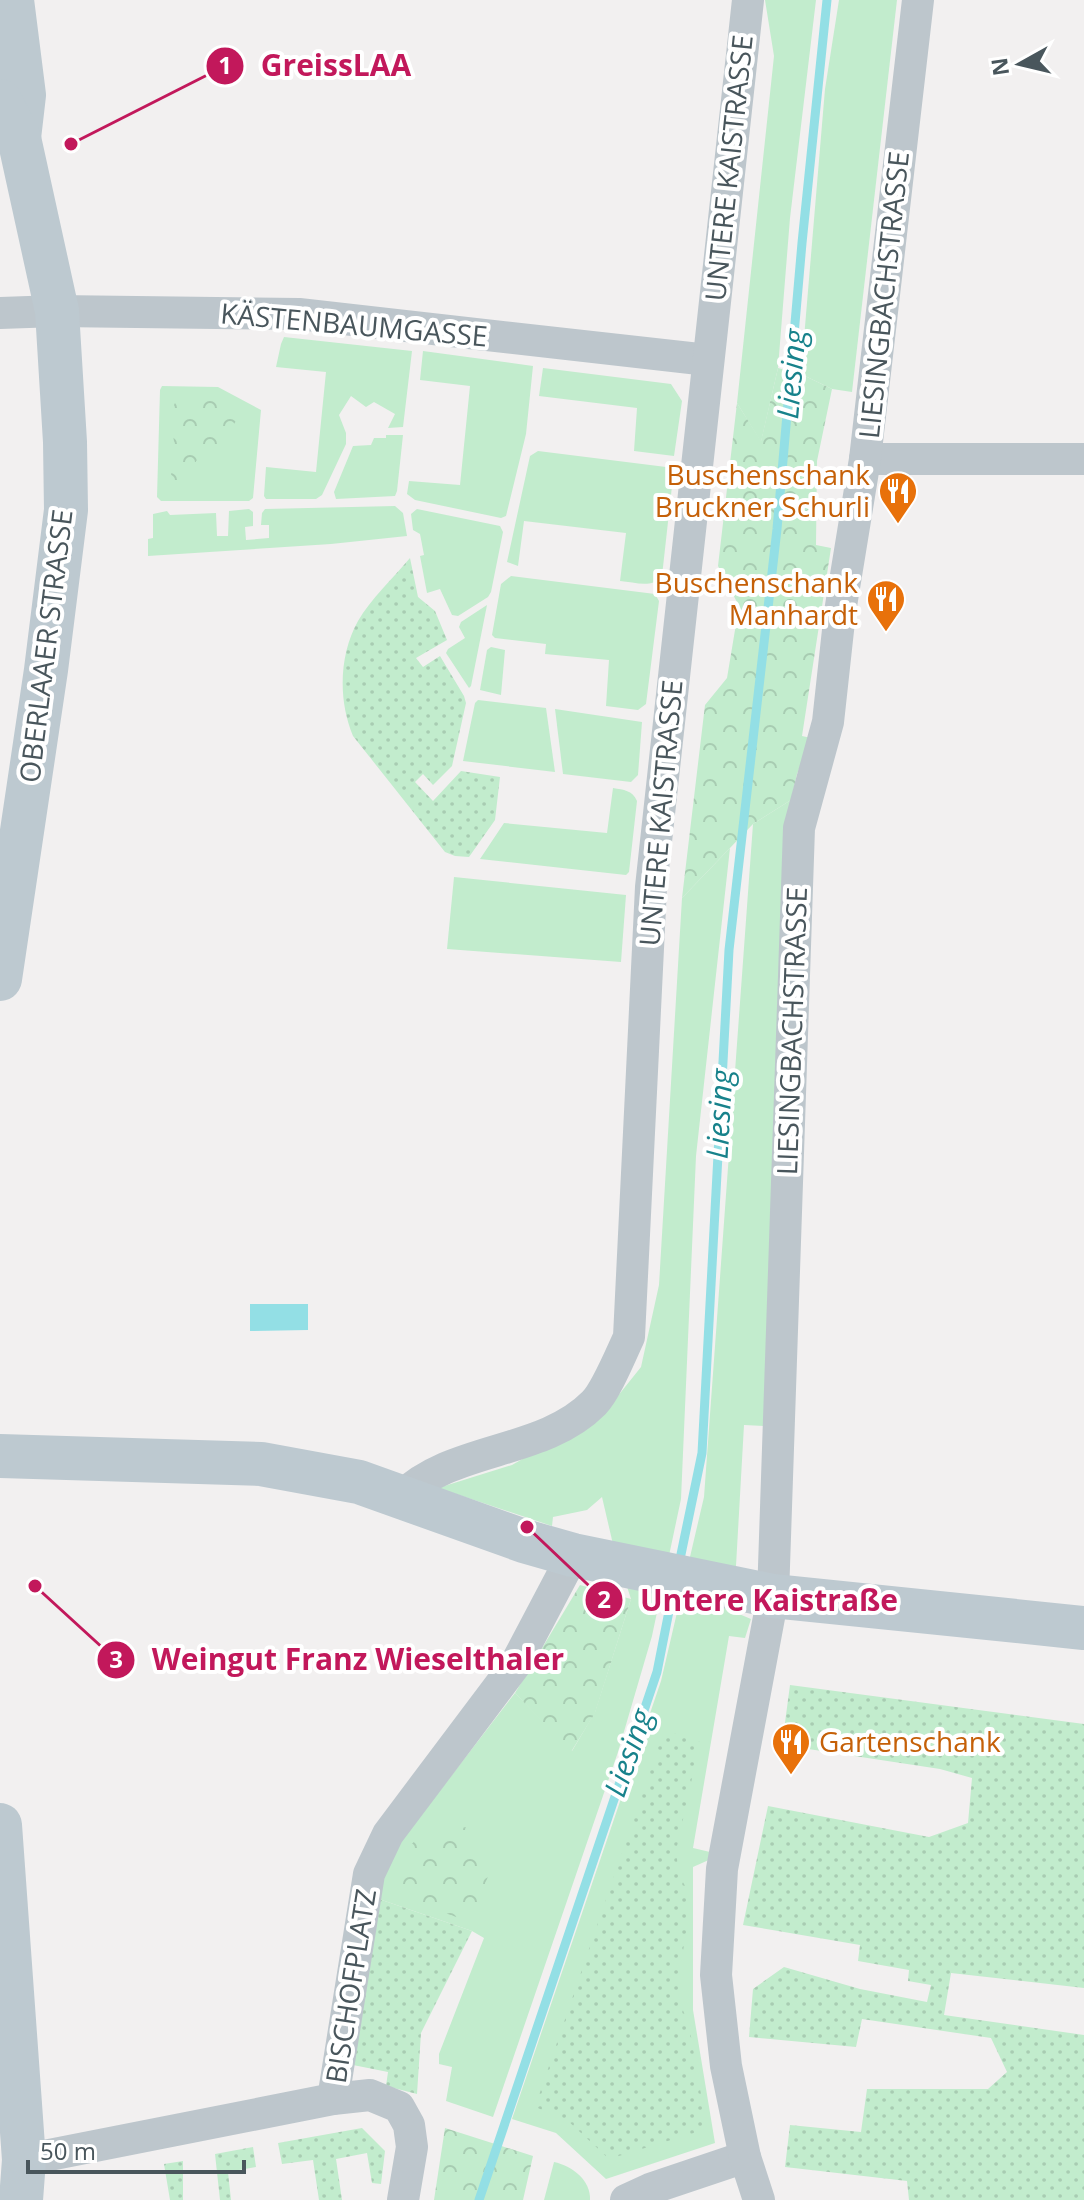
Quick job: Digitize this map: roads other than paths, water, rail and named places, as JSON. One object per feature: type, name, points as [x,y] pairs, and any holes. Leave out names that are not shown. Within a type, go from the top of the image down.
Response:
[{"type":"main road","name":"OBERLAAER STRASSE","points":[[0,979],[46,670],[66,510],[57,311],[10,120],[24,95],[12,0]]},
{"type":"main road","points":[[0,1456],[261,1464],[359,1482],[524,1541],[573,1555],[722,1587],[773,1596],[1084,1628]]},
{"type":"main road","points":[[0,1825],[22,2180]]},
{"type":"street","name":"UNTERE KAISTRASSE","points":[[401,1497],[423,1478],[560,1427],[595,1402],[629,1337],[651,887],[748,0]]},
{"type":"street","name":"LIESINGBACHSTRASSE","points":[[759,2200],[745,2157],[726,2066],[716,1975],[722,1869],[773,1596],[799,828],[828,722],[840,612],[865,459],[918,0]]},
{"type":"street","name":"KÄSTENBAUMGASSE","points":[[0,313],[299,314],[708,360]]},
{"type":"street","points":[[865,459],[1084,459]]},
{"type":"street","name":"BISCHOFPLATZ","points":[[333,2099],[369,1874],[388,1834],[515,1665],[573,1555]]},
{"type":"street","points":[[22,2180],[333,2099],[370,2095],[399,2107],[409,2125],[412,2147],[403,2200]]},
{"type":"street","points":[[626,2200],[745,2157]]},
{"type":"water","points":[[250,1304],[308,1304],[308,1330],[250,1331]]},
{"type":"waterway","name":"Liesing","points":[[679,1564],[702,1453],[729,950],[777,529],[827,0]]},
{"type":"waterway","name":"Liesing","points":[[479,2200],[657,1672],[674,1586]]},
{"type":"place","name":"GreissLAA","points":[[71,144]]},
{"type":"place","name":"Buschenschank Bruckner Schurli","points":[[898,525]]},
{"type":"place","name":"Buschenschank Manhardt","points":[[886,633]]},
{"type":"place","name":"Untere Kaistraße","points":[[527,1527]]},
{"type":"place","name":"Weingut Franz Wieselthaler","points":[[35,1586]]},
{"type":"place","name":"Gartenschank","points":[[791,1776]]}]
